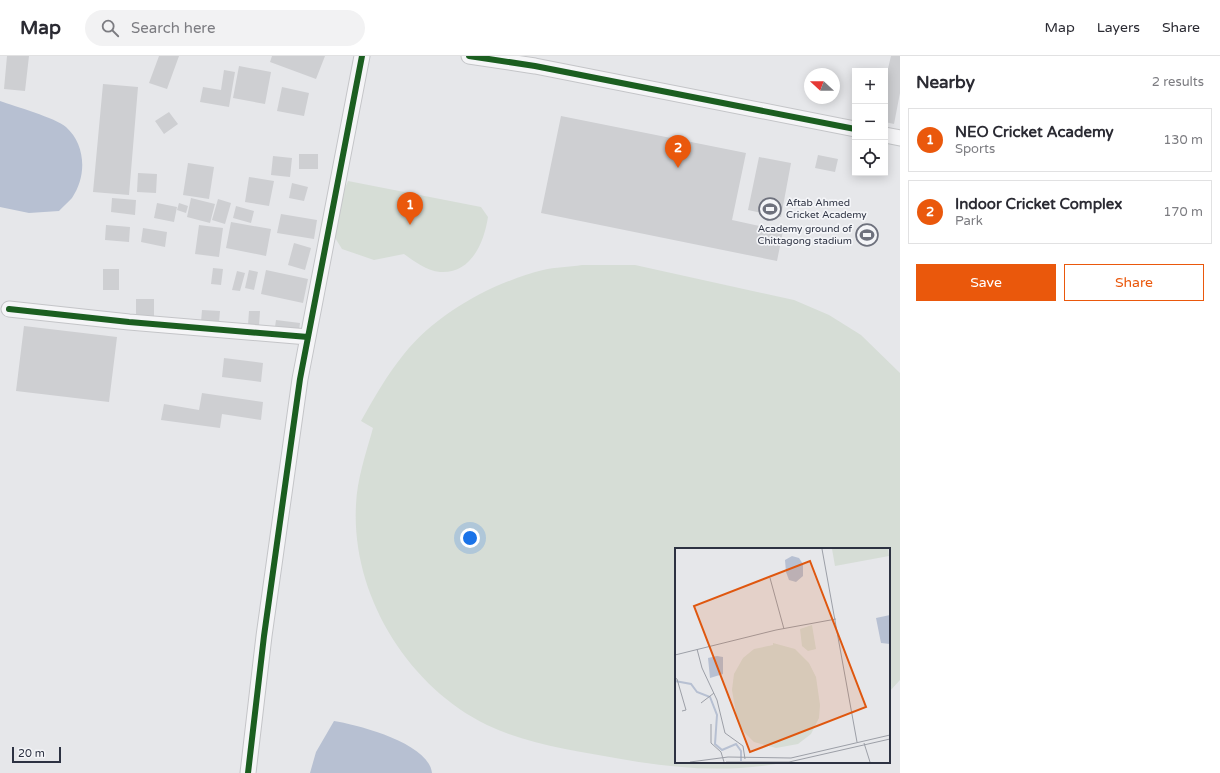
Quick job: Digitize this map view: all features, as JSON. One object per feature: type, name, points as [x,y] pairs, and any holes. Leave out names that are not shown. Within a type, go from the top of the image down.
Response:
[{"type":"street","points":[[248,773],[264,636],[300,379],[362,56]]},
{"type":"street","points":[[469,56],[535,66],[852,128]]},
{"type":"street","points":[[888,136],[900,138]]},
{"type":"street","points":[[9,309],[129,322],[308,337]]},
{"type":"shaded area","points":[[348,181],[481,207],[488,217],[479,246],[468,262],[460,268],[440,272],[416,263],[404,254],[374,260],[342,249],[332,233],[342,195]]},
{"type":"shaded area","points":[[582,265],[635,265],[794,300],[829,315],[861,335],[900,373],[900,680],[890,691],[890,548],[675,548],[675,763],[780,763],[745,768],[724,769],[663,765],[570,750],[519,738],[503,732],[487,725],[458,708],[432,687],[409,662],[390,634],[374,603],[363,571],[357,538],[357,495],[360,476],[373,428],[361,421],[398,362],[417,339],[432,325],[485,291],[524,276],[548,269]]},
{"type":"water","points":[[0,101],[53,120],[66,127],[73,134],[81,152],[82,171],[77,189],[72,198],[59,211],[29,213],[0,207]]},
{"type":"water","points":[[334,721],[375,731],[406,744],[419,753],[428,762],[432,773],[310,773],[316,752]]},
{"type":"building","points":[[7,56],[29,56],[25,91],[4,89]]},
{"type":"building","points":[[159,56],[179,56],[167,89],[149,83]]},
{"type":"building","points":[[272,56],[325,56],[316,79],[270,62]]},
{"type":"building","points":[[891,56],[900,56],[900,93],[894,124],[888,123],[888,68]]},
{"type":"building","points":[[239,66],[271,72],[265,104],[233,98]]},
{"type":"building","points":[[224,70],[235,72],[229,107],[200,102],[203,87],[221,90]]},
{"type":"building","points":[[103,84],[138,87],[129,195],[93,192]]},
{"type":"building","points":[[282,87],[309,93],[304,116],[277,111]]},
{"type":"building","points":[[169,112],[178,124],[164,134],[155,121]]},
{"type":"building","points":[[561,116],[746,153],[732,220],[783,231],[777,261],[541,213]]},
{"type":"building","points":[[299,154],[318,154],[318,169],[299,169]]},
{"type":"building","points":[[818,155],[838,159],[835,172],[815,168]]},
{"type":"building","points":[[273,156],[292,158],[290,177],[271,175]]},
{"type":"building","points":[[759,157],[791,163],[781,217],[748,210]]},
{"type":"building","points":[[188,163],[214,167],[209,199],[183,195]]},
{"type":"building","points":[[138,173],[157,174],[156,193],[137,192]]},
{"type":"building","points":[[249,177],[274,181],[269,206],[245,202]]},
{"type":"building","points":[[292,183],[308,187],[304,201],[289,198]]},
{"type":"building","points":[[112,198],[136,200],[135,215],[111,212]]},
{"type":"building","points":[[191,198],[215,204],[210,223],[187,217]]},
{"type":"building","points":[[218,199],[231,203],[225,224],[212,220]]},
{"type":"building","points":[[157,203],[177,207],[174,222],[154,218]]},
{"type":"building","points":[[179,203],[188,206],[186,213],[177,210]]},
{"type":"building","points":[[236,206],[254,211],[251,223],[233,218]]},
{"type":"building","points":[[281,214],[317,220],[314,239],[277,233]]},
{"type":"building","points":[[231,222],[271,229],[266,256],[226,248]]},
{"type":"building","points":[[106,225],[130,227],[129,242],[105,240]]},
{"type":"building","points":[[199,225],[223,228],[219,257],[195,254]]},
{"type":"building","points":[[143,228],[167,232],[165,247],[141,242]]},
{"type":"building","points":[[294,243],[311,248],[305,270],[288,265]]},
{"type":"building","points":[[213,268],[223,269],[221,285],[211,284]]},
{"type":"building","points":[[103,269],[119,269],[119,290],[103,290]]},
{"type":"building","points":[[249,270],[258,272],[254,290],[245,288]]},
{"type":"building","points":[[266,270],[308,279],[303,303],[261,294]]},
{"type":"building","points":[[237,271],[245,273],[240,291],[232,290]]},
{"type":"building","points":[[136,299],[154,299],[154,316],[136,316]]},
{"type":"building","points":[[202,310],[220,311],[219,323],[201,322]]},
{"type":"building","points":[[249,311],[260,311],[259,326],[248,325]]},
{"type":"building","points":[[276,320],[300,323],[299,331],[275,327]]},
{"type":"building","points":[[24,326],[117,337],[109,402],[16,391]]},
{"type":"building","points":[[224,358],[263,363],[261,382],[222,377]]},
{"type":"building","points":[[202,393],[263,402],[261,420],[222,414],[220,428],[161,420],[164,404],[199,410]]},
{"type":"cycle path","points":[[248,773],[264,636],[300,379],[362,56]]},
{"type":"cycle path","points":[[469,56],[535,66],[852,128]]},
{"type":"cycle path","points":[[9,309],[129,322],[308,337]]},
{"type":"place","name":"Indoor Cricket Complex","points":[[678,168]]},
{"type":"place","name":"Aftab Ahmed Cricket Academy","points":[[770,209]]},
{"type":"place","name":"NEO Cricket Academy","points":[[410,225]]},
{"type":"place","name":"Academy ground of Chittagong stadium","points":[[867,235]]}]
